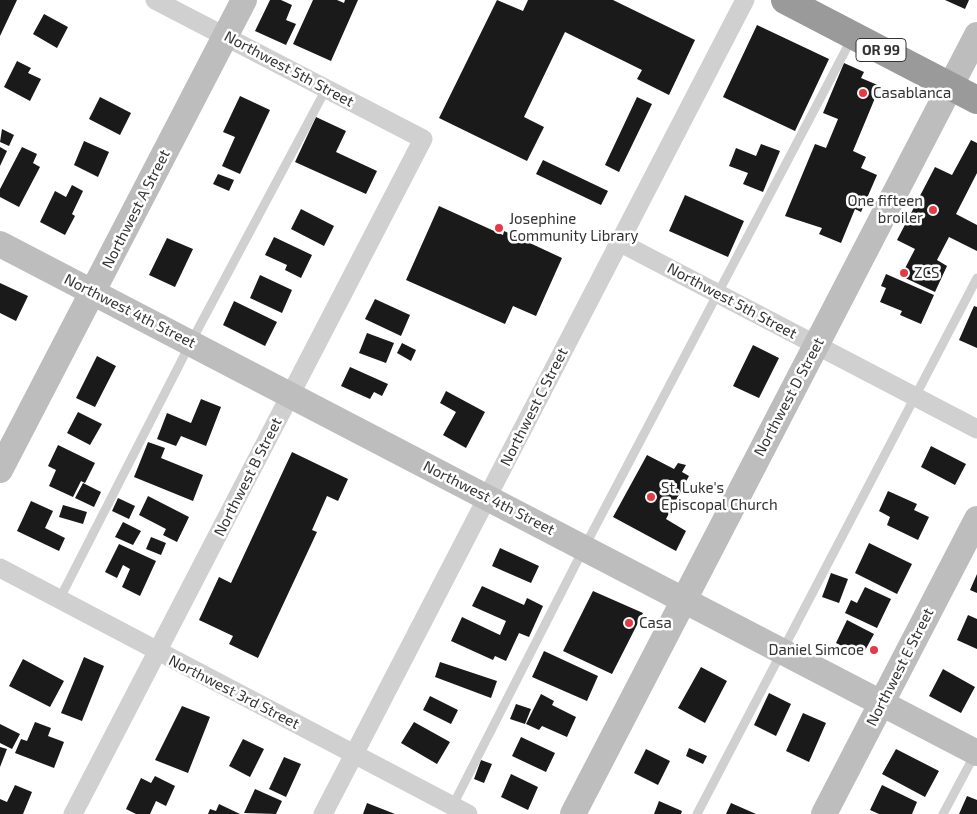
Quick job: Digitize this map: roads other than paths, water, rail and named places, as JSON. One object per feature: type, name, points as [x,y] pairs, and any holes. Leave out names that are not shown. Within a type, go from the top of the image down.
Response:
[{"type":"highway","name":"OR 99","points":[[785,0],[977,100]]},
{"type":"street","name":"Northwest 5th Street","points":[[156,0],[423,139]]},
{"type":"street","name":"Northwest A Street","points":[[0,470],[244,0]]},
{"type":"street","name":"Northwest C Street","points":[[323,814],[745,0]]},
{"type":"street","name":"Northwest D Street","points":[[573,814],[977,35]]},
{"type":"street","name":"Northwest B Street","points":[[73,814],[423,139]]},
{"type":"street","name":"Northwest 5th Street","points":[[620,242],[977,429]]},
{"type":"street","name":"Northwest 4th Street","points":[[0,244],[976,752]]},
{"type":"street","name":"Northwest E Street","points":[[824,814],[977,519]]},
{"type":"street","name":"Northwest 3rd Street","points":[[0,568],[354,754],[456,811]]},
{"type":"lane","points":[[456,811],[584,548],[854,36]]},
{"type":"lane","points":[[59,600],[190,342],[326,88]]},
{"type":"lane","points":[[697,814],[977,278]]},
{"type":"lane","points":[[943,814],[976,752]]},
{"type":"place","name":"Casablanca","points":[[863,93]]},
{"type":"place","name":"One fifteen broiler","points":[[933,210]]},
{"type":"place","name":"Josephine Community Library","points":[[499,228]]},
{"type":"place","name":"ZCS","points":[[904,273]]},
{"type":"place","name":"St. Luke's Episcopal Church","points":[[651,497]]},
{"type":"place","name":"Casa","points":[[629,623]]},
{"type":"place","name":"Daniel Simcoe","points":[[874,650]]}]
